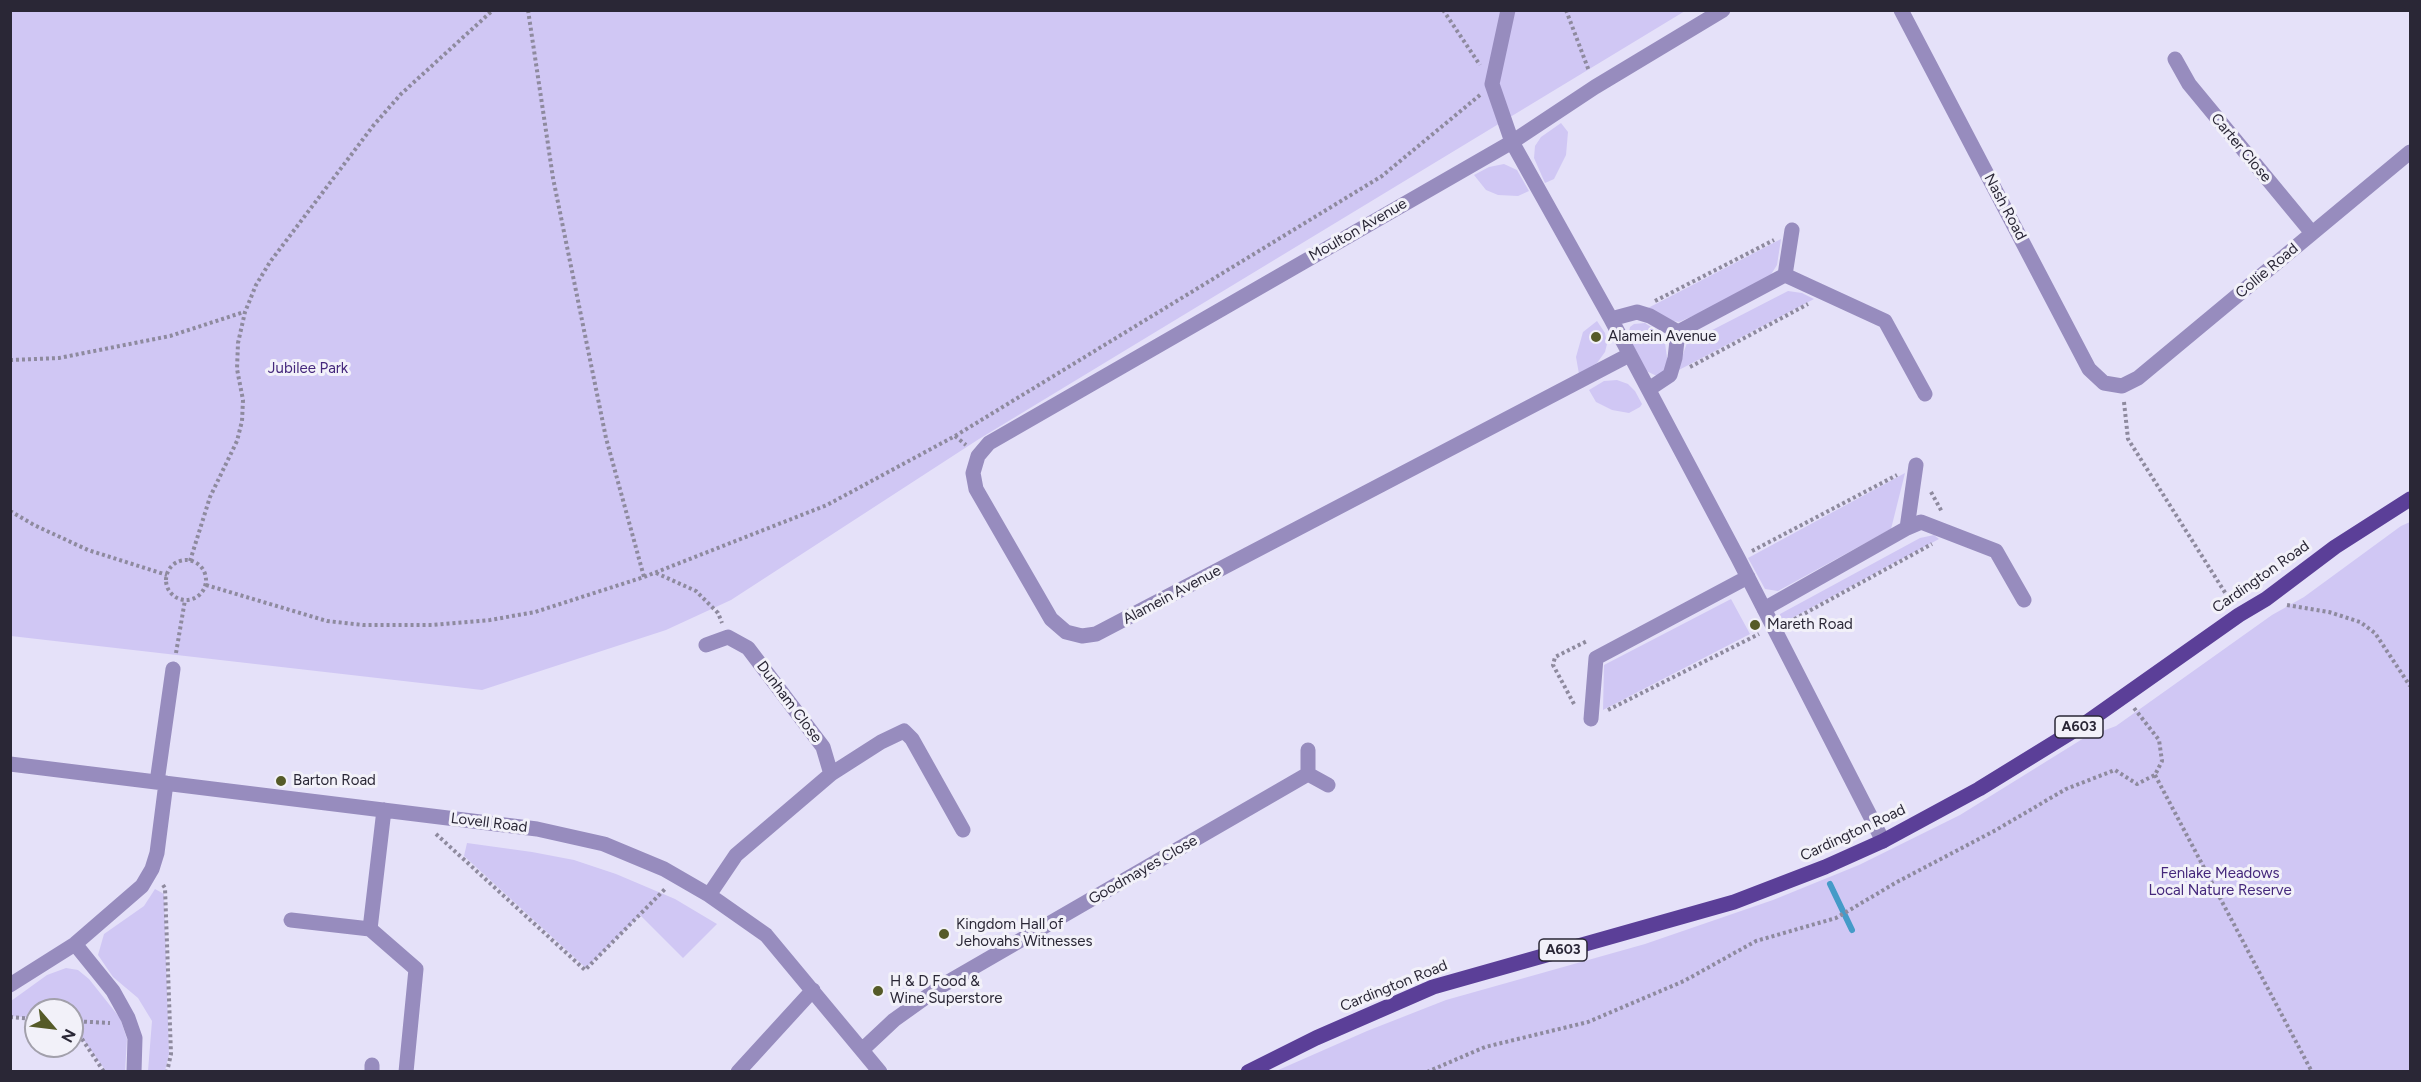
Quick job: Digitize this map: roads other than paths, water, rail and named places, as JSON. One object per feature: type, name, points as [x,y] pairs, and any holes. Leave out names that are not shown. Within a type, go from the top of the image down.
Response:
[{"type":"main road","name":"Cardington Road","points":[[1248,1071],[1316,1038],[1433,987],[1734,902],[1883,842],[1989,783],[2083,725],[2266,598],[2335,547],[2410,499]]},
{"type":"street","points":[[1508,10],[1493,84],[1512,142],[1649,389],[1883,842]]},
{"type":"street","name":"Moulton Avenue","points":[[989,443],[1512,142],[1595,87],[1723,10]]},
{"type":"street","name":"Nash Road","points":[[1901,10],[2089,369],[2104,383],[2122,386]]},
{"type":"street","name":"Carter Close","points":[[2175,59],[2189,84],[2312,233]]},
{"type":"street","name":"Collie Road","points":[[2122,386],[2138,378],[2410,152]]},
{"type":"street","points":[[1785,275],[1792,230]]},
{"type":"street","points":[[1678,332],[1785,275]]},
{"type":"street","points":[[1785,275],[1885,321],[1925,394]]},
{"type":"street","points":[[1611,319],[1637,312],[1650,316],[1678,332]]},
{"type":"street","points":[[1649,389],[1670,375],[1676,358],[1678,332]]},
{"type":"street","name":"Alamein Avenue","points":[[989,443],[978,456],[973,473],[976,489],[1051,619],[1066,632],[1082,636],[1096,634],[1629,355]]},
{"type":"street","points":[[1906,528],[1916,465]]},
{"type":"street","points":[[1764,609],[1906,528],[1921,522],[1996,551],[2024,600]]},
{"type":"street","points":[[1591,719],[1596,658],[1748,577]]},
{"type":"street","name":"Dunham Close","points":[[706,645],[728,637],[748,648],[823,747],[831,774]]},
{"type":"street","points":[[10,985],[75,944],[142,886],[152,869],[156,853],[173,669]]},
{"type":"street","points":[[709,895],[735,855],[831,774],[881,742],[904,731],[912,739],[963,830]]},
{"type":"street","points":[[1308,750],[1308,774],[1328,785]]},
{"type":"street","name":"Lovell Road","points":[[10,764],[537,829],[604,844],[678,877],[709,895],[766,935],[880,1071]]},
{"type":"street","name":"Goodmayes Close","points":[[862,1050],[894,1020],[943,985],[1308,774]]},
{"type":"street","points":[[370,929],[384,810]]},
{"type":"street","points":[[291,920],[370,929],[416,969],[406,1071]]},
{"type":"street","points":[[75,944],[113,992],[130,1024],[135,1038],[134,1071]]},
{"type":"street","points":[[738,1071],[813,990]]},
{"type":"waterway","points":[[1830,884],[1852,930]]},
{"type":"place","name":"Alamein Avenue","points":[[1596,337]]},
{"type":"place","name":"Mareth Road","points":[[1755,625]]},
{"type":"place","name":"Barton Road","points":[[281,781]]},
{"type":"place","name":"Kingdom Hall of Jehovahs Witnesses","points":[[944,934]]},
{"type":"place","name":"H & D Food & Wine Superstore","points":[[878,991]]},
{"type":"park label","name":"Jubilee Park","points":[[308,369]]},
{"type":"park label","name":"Fenlake Meadows Local Nature Reserve","points":[[2220,882]]}]
